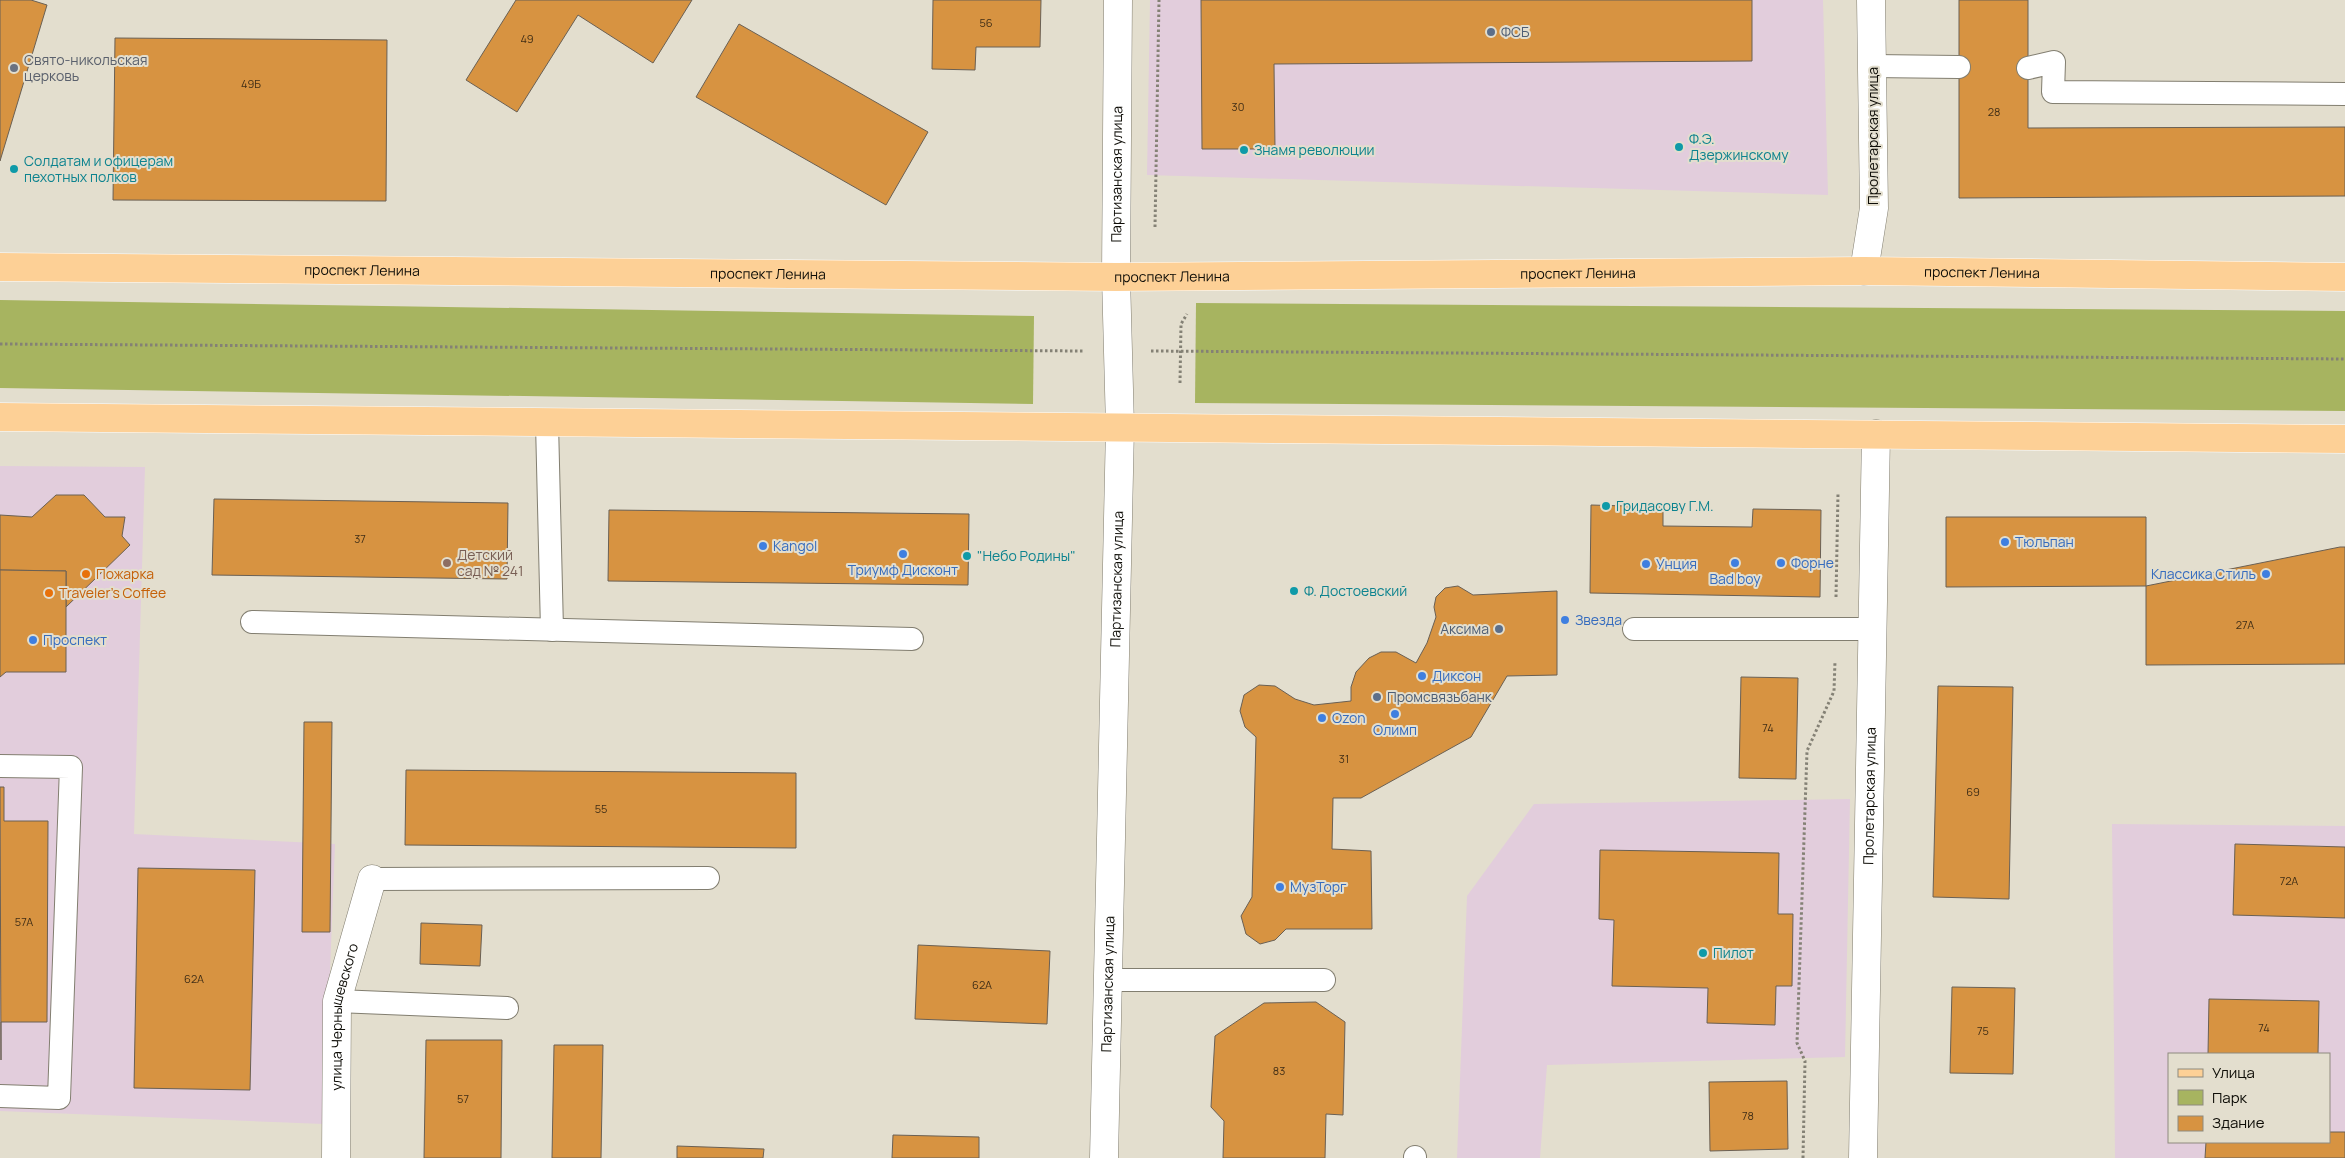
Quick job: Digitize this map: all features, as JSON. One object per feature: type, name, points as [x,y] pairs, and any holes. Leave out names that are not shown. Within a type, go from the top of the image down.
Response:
[{"type":"main road","name":"проспект Ленина","points":[[0,267],[1116,277],[1864,271],[2345,278]]},
{"type":"main road","points":[[0,417],[2345,439]]},
{"type":"street","name":"Партизанская улица","points":[[1104,1158],[1120,427],[1116,277],[1118,0]]},
{"type":"street","name":"Пролетарская улица","points":[[1864,271],[1874,208],[1871,0]]},
{"type":"street","name":"Пролетарская улица","points":[[1863,1158],[1876,434]]},
{"type":"street","name":"улица Чернышевского","points":[[336,1158],[337,1002],[372,879]]},
{"type":"lane","points":[[2028,68],[2054,62],[2053,92],[2345,94]]},
{"type":"lane","points":[[1872,66],[1959,67]]},
{"type":"lane","points":[[547,423],[552,630]]},
{"type":"lane","points":[[252,622],[912,639]]},
{"type":"lane","points":[[1634,629],[1872,629]]},
{"type":"lane","points":[[0,766],[70,767],[59,1098],[0,1096]]},
{"type":"lane","points":[[372,879],[708,878]]},
{"type":"lane","points":[[1108,980],[1324,980]]},
{"type":"lane","points":[[337,1002],[507,1008]]},
{"type":"path","points":[[1155,227],[1159,0]]},
{"type":"path","points":[[1180,383],[1181,324],[1187,314]]},
{"type":"path","points":[[0,344],[2345,360]]},
{"type":"path","points":[[1803,1158],[1805,1061],[1797,1043],[1807,751],[1834,691],[1838,493]]},
{"type":"shaded area","points":[[1150,0],[1823,0],[1828,195],[1147,175]]},
{"type":"shaded area","points":[[0,466],[145,467],[134,834],[335,844],[324,1124],[0,1111]]},
{"type":"shaded area","points":[[1850,799],[1845,1057],[1547,1065],[1540,1158],[1457,1158],[1467,896],[1534,804]]},
{"type":"shaded area","points":[[2112,824],[2345,826],[2345,1158],[2115,1158]]},
{"type":"green space","points":[[0,300],[1034,316],[1033,404],[0,388]]},
{"type":"green space","points":[[1196,303],[2345,311],[2345,411],[1195,403]]},
{"type":"building","name":"Свято-никольская церковь","points":[[0,0],[31,0],[47,5],[0,161]]},
{"type":"building","points":[[516,0],[692,0],[653,63],[578,15],[517,112],[466,80]]},
{"type":"building","points":[[933,0],[1041,0],[1040,47],[976,47],[975,70],[932,69]]},
{"type":"building","name":"ФСБ","points":[[1201,0],[1752,0],[1752,61],[1274,64],[1275,149],[1202,149]]},
{"type":"building","points":[[1959,0],[2028,0],[2028,128],[2345,127],[2345,196],[1959,198]]},
{"type":"building","points":[[739,24],[928,132],[886,205],[696,97]]},
{"type":"building","points":[[115,38],[387,40],[386,201],[113,200]]},
{"type":"building","name":"Проспект","points":[[56,495],[84,495],[105,517],[125,517],[122,536],[130,545],[66,607],[66,571],[0,570],[0,515],[32,517]]},
{"type":"building","points":[[214,499],[508,503],[507,579],[212,575]]},
{"type":"building","points":[[1591,505],[1663,507],[1663,526],[1752,527],[1753,509],[1821,510],[1820,597],[1590,593]]},
{"type":"building","points":[[609,510],[969,514],[968,585],[608,581]]},
{"type":"building","points":[[1946,517],[2146,517],[2146,586],[1946,587]]},
{"type":"building","points":[[2345,547],[2345,664],[2146,665],[2146,586]]},
{"type":"building","name":"Проспект","points":[[0,570],[66,571],[66,672],[6,672],[0,677]]},
{"type":"building","points":[[1458,586],[1473,595],[1557,591],[1557,675],[1507,676],[1471,737],[1361,798],[1333,798],[1332,849],[1371,851],[1372,929],[1286,929],[1275,940],[1260,944],[1246,934],[1241,916],[1252,897],[1256,737],[1245,727],[1240,711],[1244,695],[1259,685],[1275,686],[1295,699],[1314,705],[1351,701],[1351,687],[1356,672],[1369,658],[1381,652],[1396,652],[1416,663],[1427,643],[1436,617],[1434,607],[1436,597],[1445,588]]},
{"type":"building","points":[[1741,677],[1798,678],[1796,779],[1739,778]]},
{"type":"building","points":[[1938,686],[2013,687],[2009,899],[1933,897]]},
{"type":"building","points":[[304,722],[332,722],[330,932],[302,932]]},
{"type":"building","points":[[406,770],[796,773],[796,848],[405,845]]},
{"type":"building","points":[[0,787],[4,787],[4,821],[48,821],[47,1022],[1,1022],[1,1060]]},
{"type":"building","points":[[2235,844],[2345,847],[2345,918],[2233,915]]},
{"type":"building","name":"Пилот","points":[[1600,850],[1779,853],[1778,914],[1793,914],[1792,986],[1776,986],[1775,1025],[1707,1023],[1708,988],[1612,986],[1614,920],[1599,919]]},
{"type":"building","points":[[138,868],[255,870],[250,1090],[134,1088]]},
{"type":"building","points":[[421,923],[482,925],[480,966],[420,964]]},
{"type":"building","points":[[918,945],[1050,951],[1047,1024],[915,1019]]},
{"type":"building","points":[[1952,987],[2015,988],[2013,1074],[1950,1073]]},
{"type":"building","points":[[2209,999],[2319,1001],[2318,1053],[2208,1053]]},
{"type":"building","points":[[1316,1002],[1345,1022],[1343,1115],[1326,1114],[1325,1158],[1223,1158],[1224,1121],[1211,1107],[1215,1036],[1264,1003]]},
{"type":"building","points":[[426,1040],[502,1040],[501,1158],[424,1158]]},
{"type":"building","points":[[554,1045],[603,1045],[601,1158],[552,1158]]},
{"type":"building","points":[[1787,1081],[1788,1149],[1710,1151],[1709,1082]]},
{"type":"building","points":[[2330,1132],[2345,1132],[2345,1158],[2205,1158],[2206,1143],[2330,1143]]},
{"type":"building","points":[[893,1135],[979,1137],[979,1158],[892,1158]]},
{"type":"building","points":[[677,1146],[764,1149],[763,1158],[677,1158]]},
{"type":"place","name":"ФСБ","points":[[1491,32]]},
{"type":"place","name":"Свято-никольская церковь","points":[[14,68]]},
{"type":"place","name":"Ф.Э. Дзержинскому","points":[[1679,147]]},
{"type":"place","name":"Знамя революции","points":[[1244,150]]},
{"type":"place","name":"Солдатам и офицерам пехотных полков","points":[[14,169]]},
{"type":"place","name":"Гридасову Г.М.","points":[[1606,506]]},
{"type":"place","name":"Тюльпан","points":[[2005,542]]},
{"type":"place","name":"Kangol","points":[[763,546]]},
{"type":"place","name":"Триумф Дисконт","points":[[903,554]]},
{"type":"place","name":"\"Небо Родины\"","points":[[967,556]]},
{"type":"place","name":"Детский сад № 241","points":[[447,563]]},
{"type":"place","name":"Bad boy","points":[[1735,563]]},
{"type":"place","name":"Форне","points":[[1781,563]]},
{"type":"place","name":"Унция","points":[[1646,564]]},
{"type":"place","name":"Пожарка","points":[[86,574]]},
{"type":"place","name":"Классика Стиль","points":[[2266,574]]},
{"type":"place","name":"Ф. Достоевский","points":[[1294,591]]},
{"type":"place","name":"Traveler's Coffee","points":[[49,593]]},
{"type":"place","name":"Звезда","points":[[1565,620]]},
{"type":"place","name":"Аксима","points":[[1499,629]]},
{"type":"place","name":"Проспект","points":[[33,640]]},
{"type":"place","name":"Диксон","points":[[1422,676]]},
{"type":"place","name":"Промсвязьбанк","points":[[1377,697]]},
{"type":"place","name":"Олимп","points":[[1395,714]]},
{"type":"place","name":"Ozon","points":[[1322,718]]},
{"type":"place","name":"МузТорг","points":[[1280,887]]},
{"type":"place","name":"Пилот","points":[[1703,953]]}]
